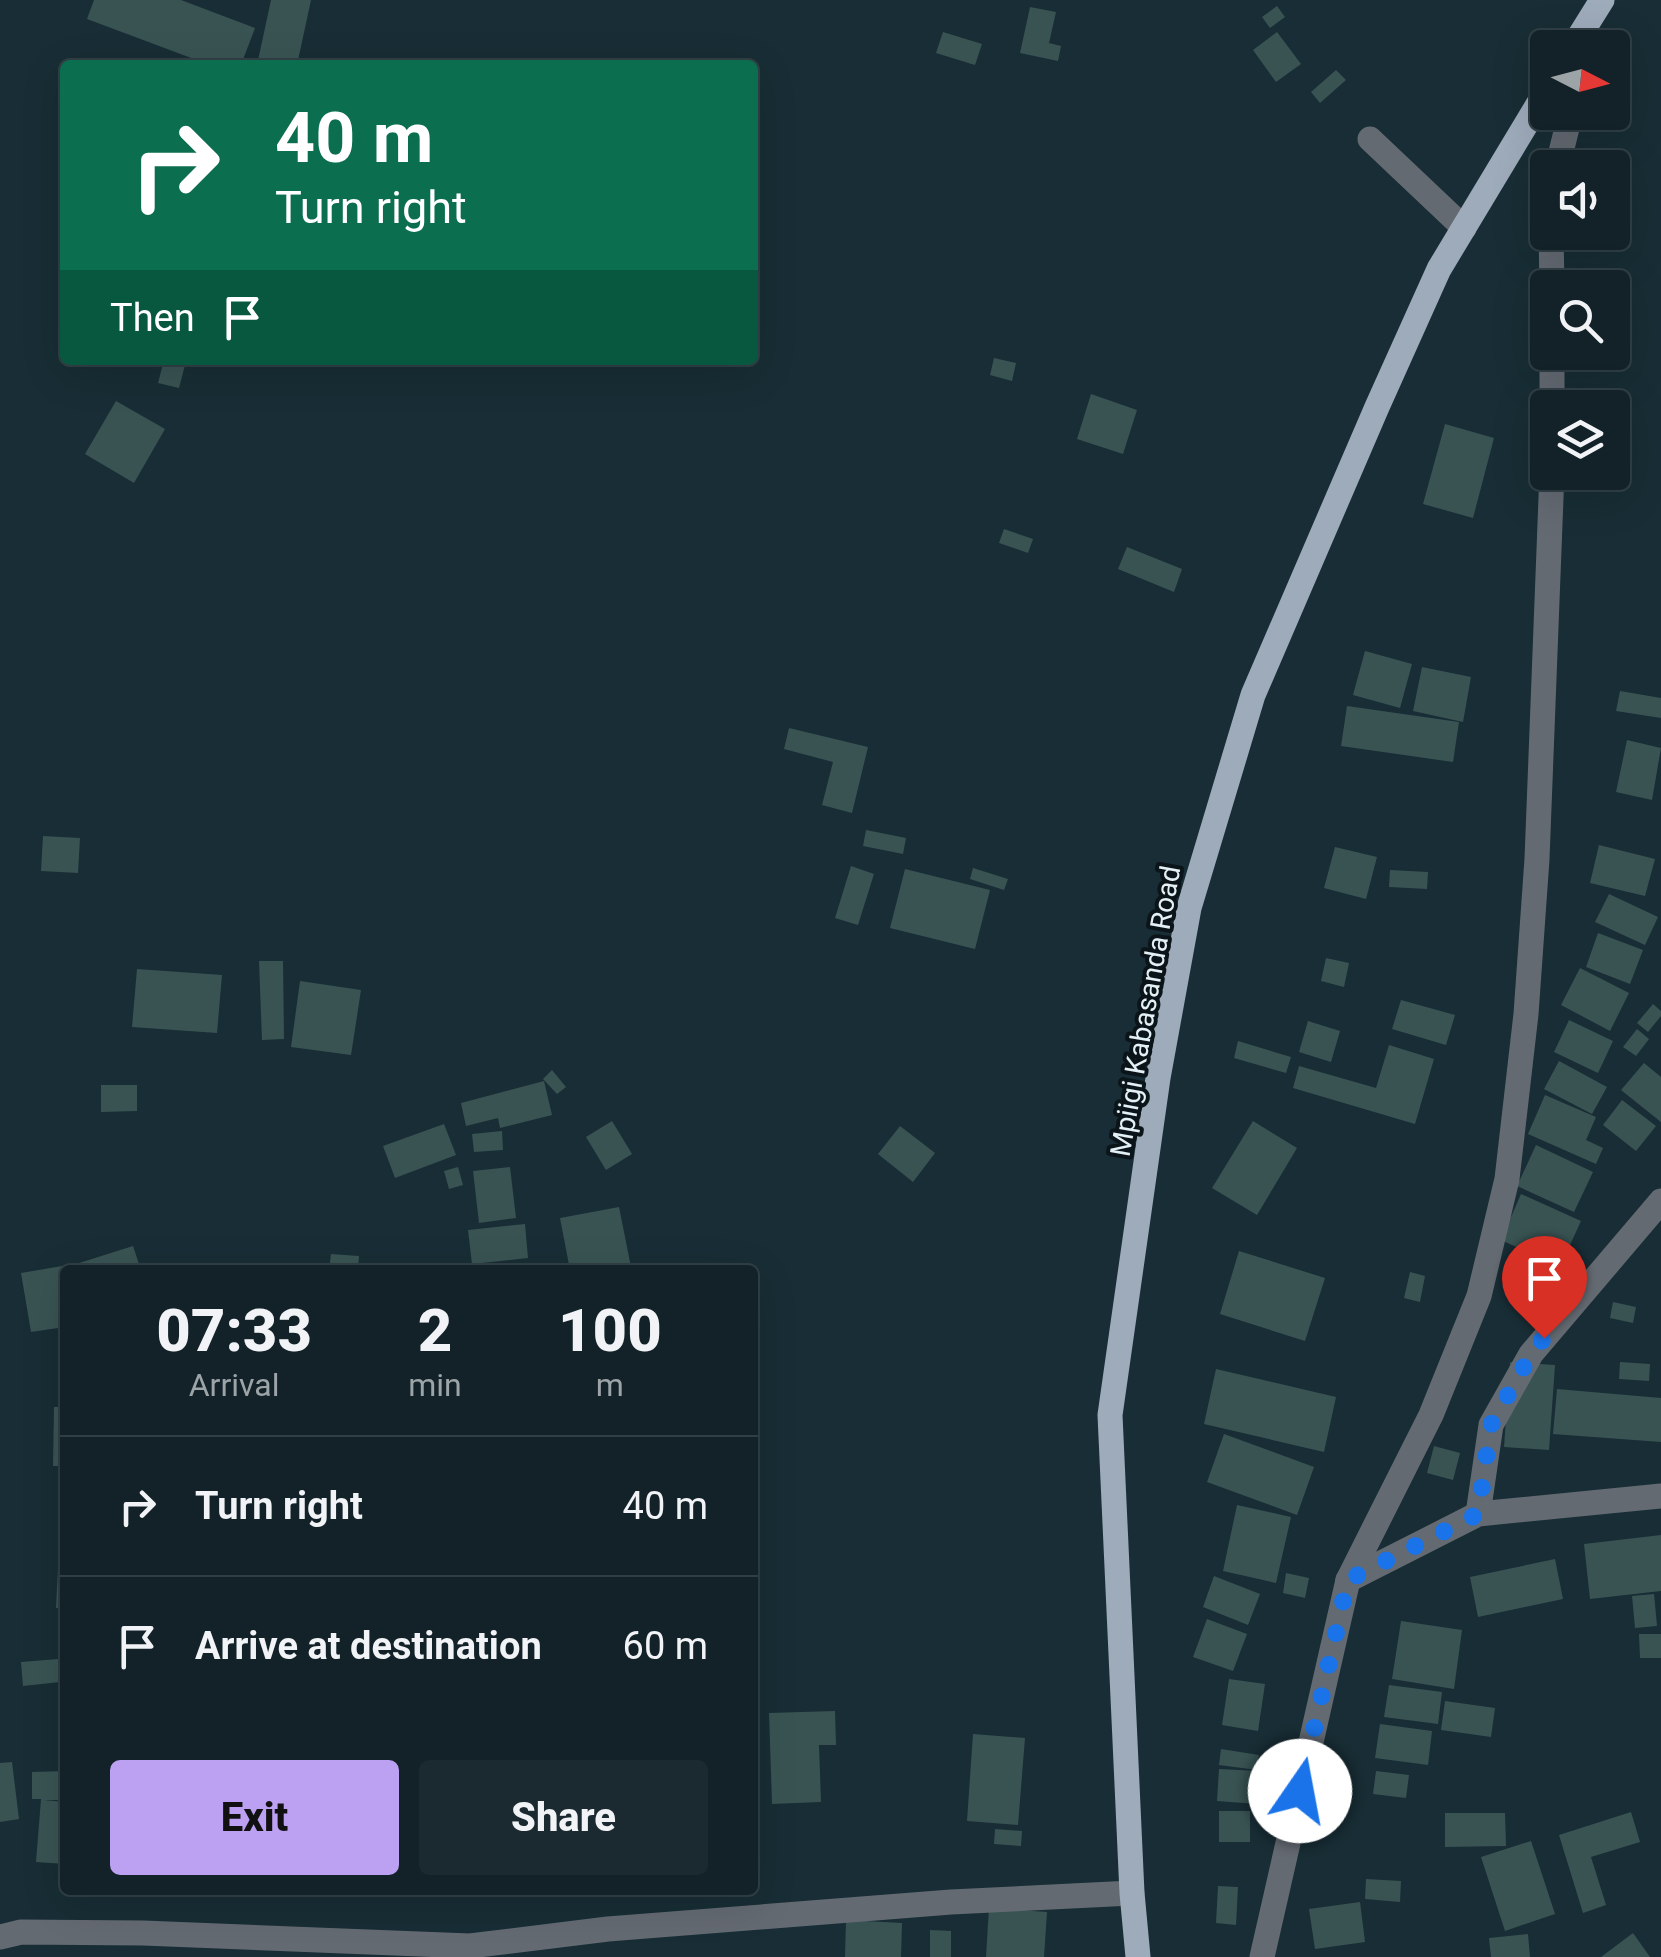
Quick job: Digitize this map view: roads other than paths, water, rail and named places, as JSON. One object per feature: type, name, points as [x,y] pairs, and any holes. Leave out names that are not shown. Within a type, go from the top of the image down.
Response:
[{"type":"main road","points":[[1583,30],[1599,3]]},
{"type":"main road","name":"Mpiigi Kabasanda Road","points":[[1138,1957],[1110,1415],[1158,1078],[1189,908],[1253,695],[1423,304],[1530,118]]},
{"type":"street","points":[[1592,30],[1599,3]]},
{"type":"street","points":[[1370,139],[1464,228]]},
{"type":"street","points":[[1262,1957],[1348,1580],[1431,1415],[1479,1296],[1507,1179],[1526,1014],[1538,858],[1551,490]]},
{"type":"street","points":[[1478,1514],[1491,1425],[1514,1382],[1531,1354],[1661,1200]]},
{"type":"street","points":[[1348,1580],[1478,1514],[1661,1496]]},
{"type":"street","points":[[0,1936],[21,1932],[143,1933],[470,1946],[608,1929],[951,1902],[1132,1893]]}]
